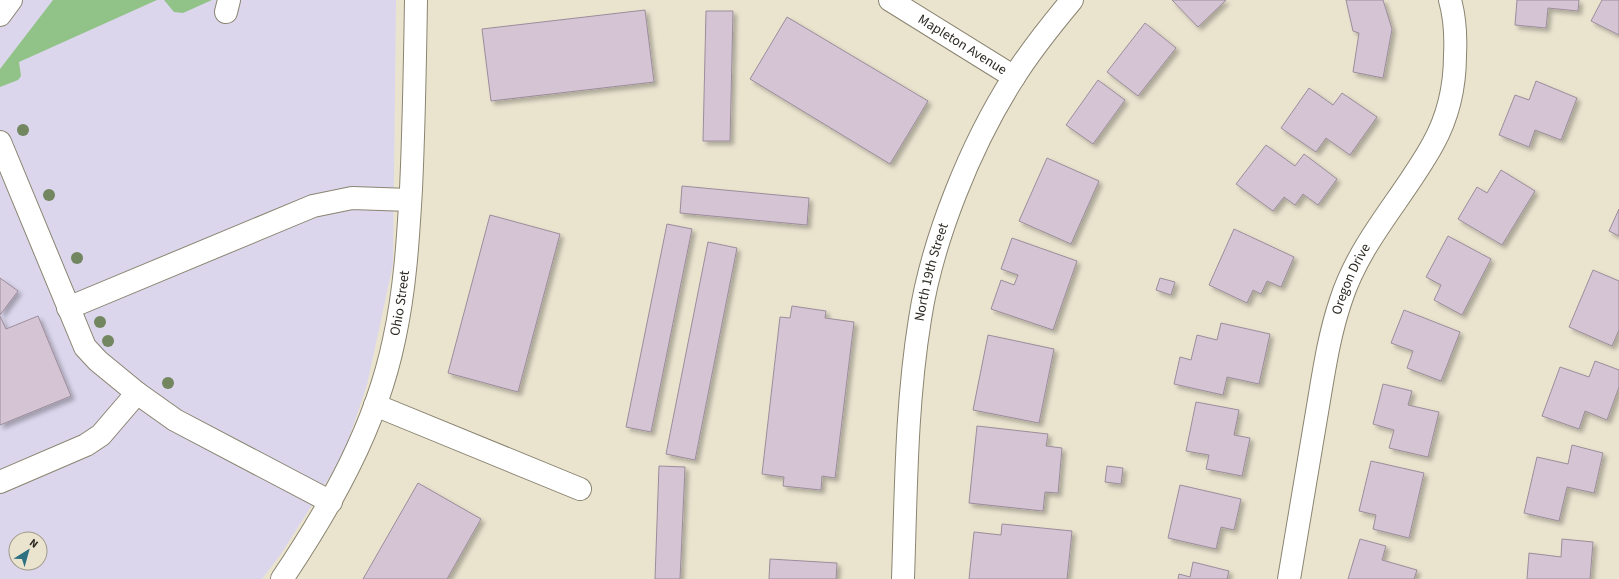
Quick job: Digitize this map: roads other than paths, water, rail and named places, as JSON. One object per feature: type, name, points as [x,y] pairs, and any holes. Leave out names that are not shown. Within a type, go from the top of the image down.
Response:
[{"type":"street","points":[[0,15],[12,0]]},
{"type":"street","name":"Ohio Street","points":[[282,579],[331,502],[364,434],[375,405],[394,341],[400,309],[407,246],[410,200],[416,0]]},
{"type":"street","name":"Mapleton Avenue","points":[[890,0],[1014,77]]},
{"type":"street","name":"North 19th Street","points":[[903,579],[910,404],[917,337],[926,290],[941,236],[954,199],[993,113],[1014,77],[1036,45],[1072,0]]},
{"type":"street","name":"Oregon Drive","points":[[1289,579],[1325,364],[1341,299],[1369,240],[1420,166],[1434,143],[1445,117],[1452,91],[1455,64],[1456,37],[1450,0]]},
{"type":"street","points":[[0,142],[81,339],[88,351],[98,361],[138,393],[175,420],[331,502]]},
{"type":"street","points":[[68,308],[313,206],[352,198],[410,200]]},
{"type":"street","points":[[0,482],[86,445],[101,435],[138,393]]},
{"type":"street","points":[[375,405],[580,489]]}]
